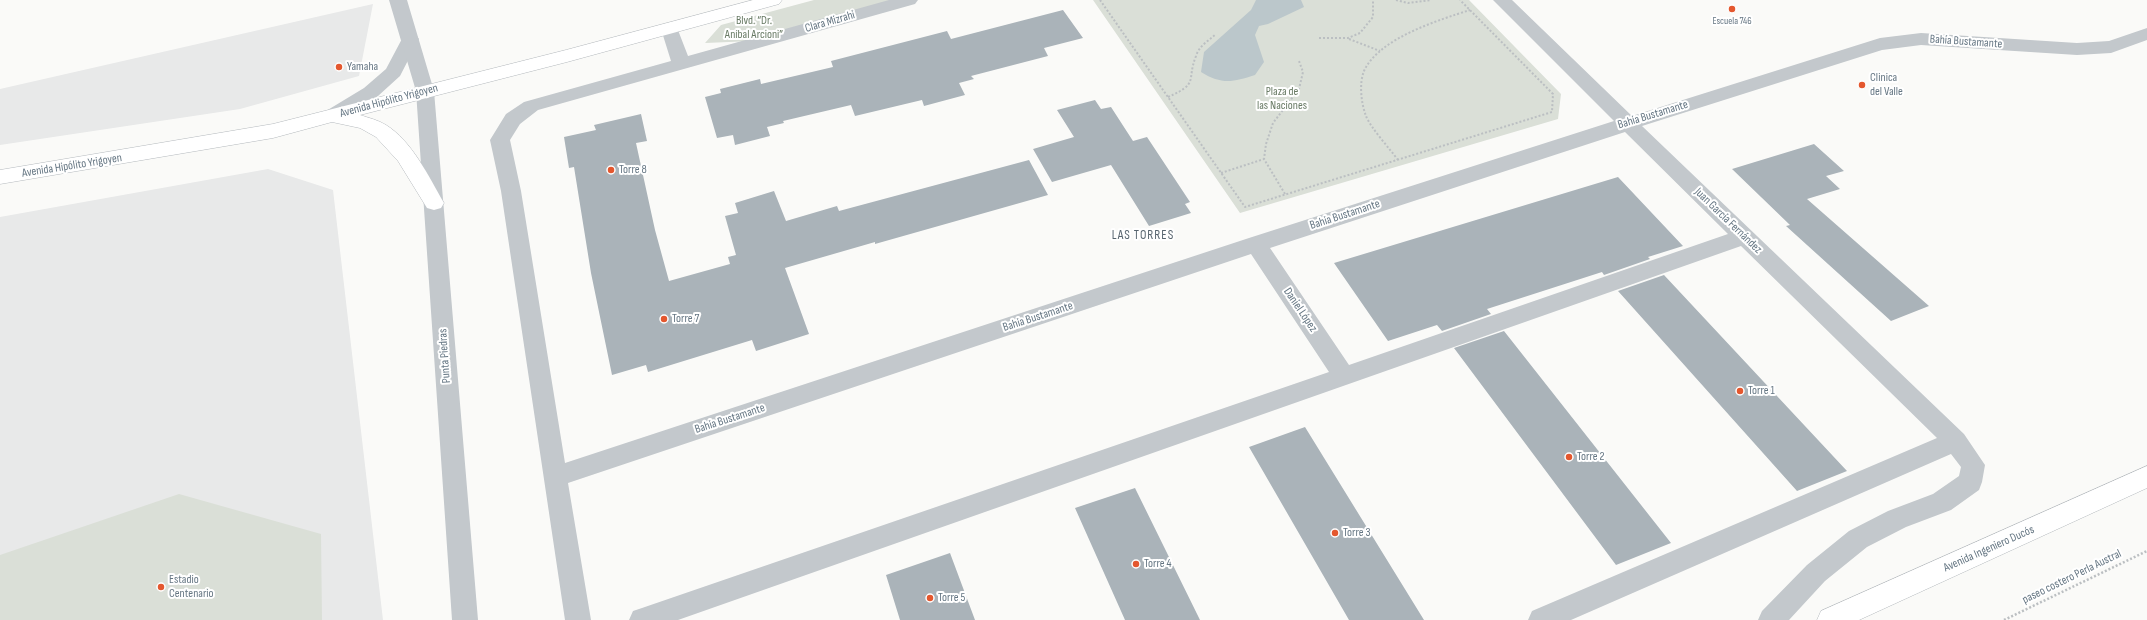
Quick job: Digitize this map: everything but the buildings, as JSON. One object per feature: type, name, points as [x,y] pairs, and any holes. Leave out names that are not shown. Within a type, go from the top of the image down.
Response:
[{"type":"highway","name":"Avenida Hipólito Yrigoyen","points":[[0,177],[273,131],[670,29],[773,0]]},
{"type":"highway","points":[[333,116],[363,122],[382,131],[409,163],[434,203]]},
{"type":"highway","name":"Avenida Ingeniero Ducós","points":[[1830,620],[2147,477]]},
{"type":"street","name":"Punta Piedras","points":[[398,0],[425,91],[465,620]]},
{"type":"street","name":"Clara Mizrahi","points":[[578,620],[530,322],[511,191],[500,140],[513,119],[531,106],[909,0]]},
{"type":"street","name":"Juan García Fernández","points":[[1502,0],[1744,237],[1956,441],[1973,465],[1970,482],[1942,502],[1897,520],[1858,539],[1816,573],[1771,620]]},
{"type":"street","points":[[670,29],[680,64]]},
{"type":"street","name":"Bahía Bustamante","points":[[556,477],[1256,244],[1627,123],[1880,44],[1921,39],[2077,49],[2111,47],[2147,34]]},
{"type":"street","points":[[333,116],[372,92],[393,72],[410,39]]},
{"type":"street","points":[[642,620],[1744,237]]},
{"type":"street","name":"Daniel López","points":[[1256,244],[1344,376]]},
{"type":"street","points":[[1542,620],[1956,441]]},
{"type":"path","points":[[1100,0],[1245,207],[1552,112],[1553,94],[1460,0]]},
{"type":"path","points":[[1348,38],[1360,32],[1373,17],[1372,0]]},
{"type":"path","points":[[1396,0],[1408,3],[1431,0]]},
{"type":"path","points":[[1398,160],[1366,117],[1361,94],[1364,71],[1380,51],[1402,37],[1427,24],[1470,10]]},
{"type":"path","points":[[1168,98],[1182,93],[1193,78],[1199,48],[1215,35]]},
{"type":"path","points":[[1318,38],[1348,38],[1380,51]]},
{"type":"path","points":[[1285,194],[1264,159],[1266,144],[1274,123],[1299,88],[1303,72],[1299,61]]},
{"type":"path","points":[[1221,173],[1264,159]]},
{"type":"path","name":"paseo costero Perla Austral","points":[[2004,620],[2147,551]]},
{"type":"shaded area","points":[[1256,0],[1301,0],[1304,7],[1268,24],[1259,26],[1255,35],[1264,62],[1255,75],[1234,81],[1222,81],[1201,72],[1204,52],[1251,10]]},
{"type":"shaded area","points":[[373,4],[359,76],[240,109],[0,145],[0,89]]},
{"type":"shaded area","points":[[268,169],[333,190],[383,620],[0,620],[0,217]]},
{"type":"green space","name":"Blvd. “Dr. Aníbal Arcioni”","points":[[814,0],[901,0],[753,41],[705,43],[721,25]]},
{"type":"green space","name":"Plaza de las Naciones","points":[[1093,0],[1469,0],[1561,94],[1558,119],[1240,213]]},
{"type":"green space","name":"Estadio Centenario","points":[[179,494],[321,534],[322,620],[0,620],[0,555]]},
{"type":"place","name":"Escuela 746","points":[[1732,9]]},
{"type":"place","name":"Yamaha","points":[[339,67]]},
{"type":"place","name":"Clinica del Valle","points":[[1862,85]]},
{"type":"place","name":"Torre 8","points":[[611,170]]},
{"type":"place","name":"Torre 7","points":[[664,319]]},
{"type":"place","name":"Torre 1","points":[[1740,391]]},
{"type":"place","name":"Torre 2","points":[[1569,457]]},
{"type":"place","name":"Torre 3","points":[[1335,533]]},
{"type":"place","name":"Torre 4","points":[[1136,564]]},
{"type":"place","name":"Estadio Centenario","points":[[161,587]]},
{"type":"place","name":"Torre 5","points":[[930,598]]},
{"type":"district","name":"LAS TORRES","points":[[1143,236]]}]
